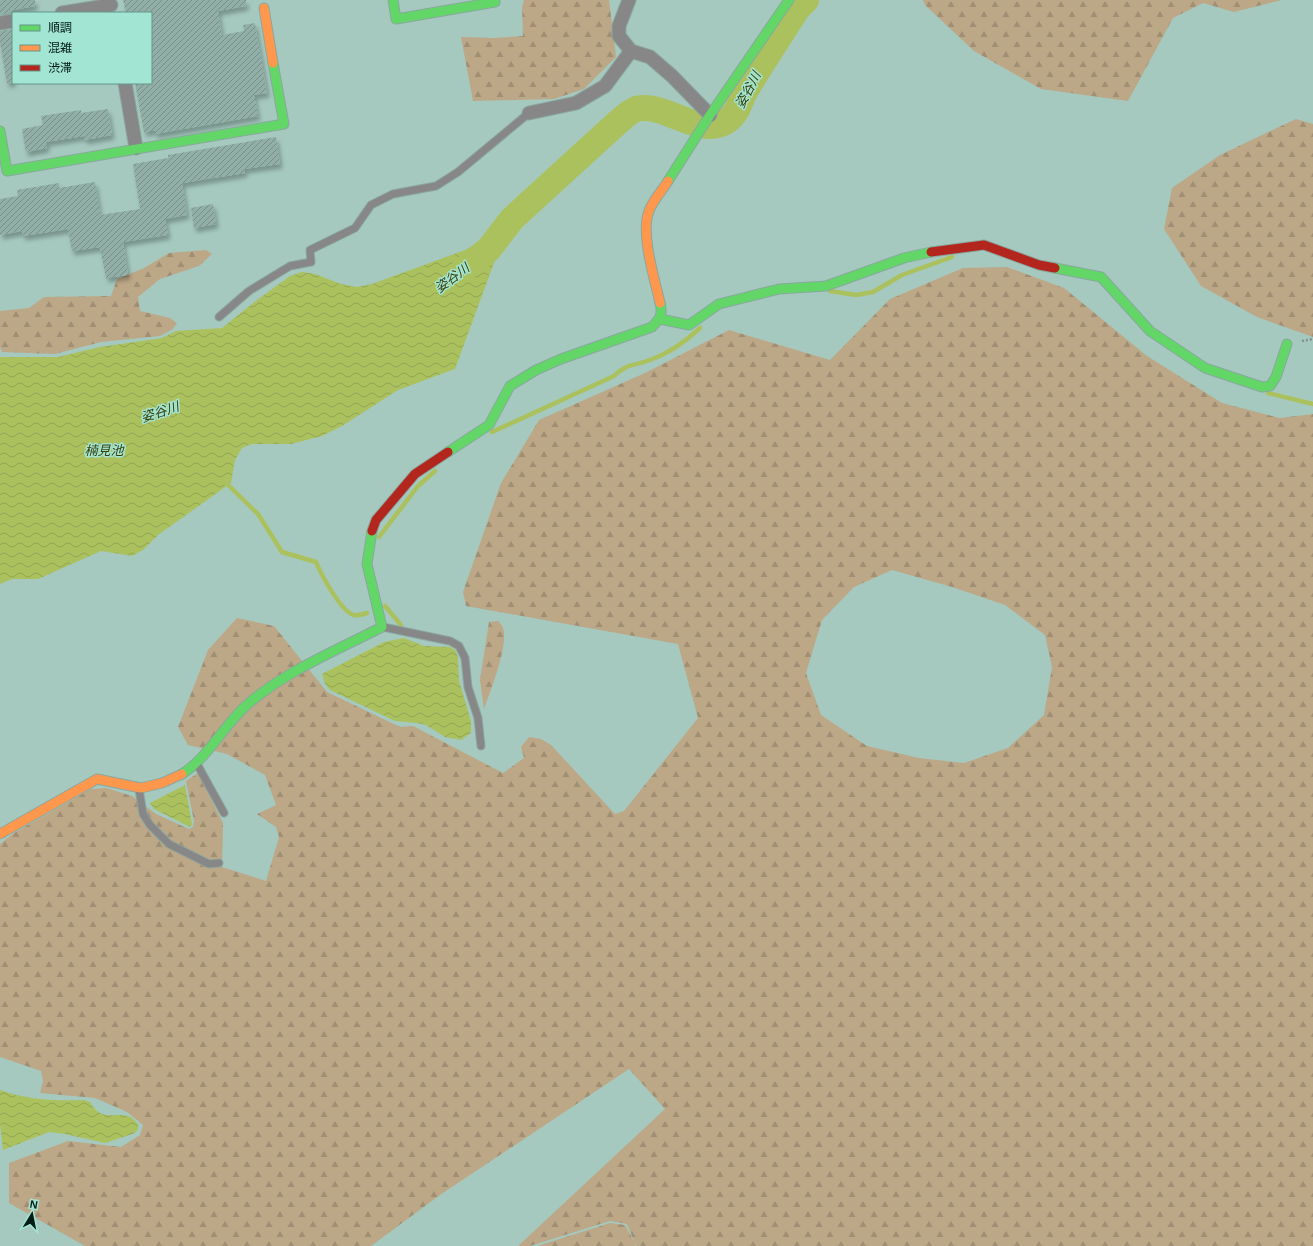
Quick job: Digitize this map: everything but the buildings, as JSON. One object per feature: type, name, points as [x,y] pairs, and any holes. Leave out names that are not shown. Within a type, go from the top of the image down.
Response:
[{"type":"street","points":[[393,0],[396,19],[495,2],[495,0]]},
{"type":"street","points":[[629,0],[619,26],[619,36],[632,52],[650,57],[672,76],[709,117]]},
{"type":"street","points":[[0,834],[97,779],[109,780],[139,789],[169,781],[180,776],[197,764],[231,721],[249,703],[278,682],[382,627],[367,564],[371,534],[376,520],[415,474],[490,425],[510,386],[536,370],[561,359],[652,327],[660,319],[662,310],[648,249],[646,228],[649,211],[655,199],[709,117],[790,0]]},
{"type":"street","points":[[69,12],[111,6]]},
{"type":"street","points":[[0,131],[3,172],[136,148],[284,124],[262,6]]},
{"type":"street","points":[[0,23],[12,21]]},
{"type":"street","points":[[529,112],[576,103],[605,86],[632,52]]},
{"type":"street","points":[[125,84],[136,148]]},
{"type":"street","points":[[660,319],[689,325],[719,304],[779,289],[826,286],[904,258],[926,252],[984,245],[1039,265],[1101,277],[1150,331],[1205,368],[1262,387],[1270,386],[1276,377],[1287,344]]},
{"type":"lane","points":[[219,317],[249,291],[290,266],[311,262],[310,250],[355,228],[370,205],[393,194],[436,186],[458,172],[529,112]]},
{"type":"lane","points":[[382,627],[450,641],[459,646],[465,658],[468,687],[478,718],[481,746]]},
{"type":"lane","points":[[197,764],[224,813]]},
{"type":"lane","points":[[139,789],[143,814],[150,825],[169,844],[209,864],[219,863]]},
{"type":"green space","points":[[524,0],[609,0],[616,57],[584,89],[554,99],[473,101],[461,37],[495,38],[523,36],[522,7]]},
{"type":"green space","points":[[923,0],[1282,0],[1234,12],[1203,3],[1173,18],[1128,101],[1041,89],[974,51],[925,5]]},
{"type":"green space","points":[[1296,119],[1313,124],[1313,337],[1257,317],[1201,286],[1164,229],[1172,188],[1220,155]]},
{"type":"green space","points":[[206,250],[212,254],[199,266],[160,279],[138,297],[140,311],[170,318],[177,323],[173,329],[160,336],[101,342],[55,354],[2,352],[0,347],[0,311],[29,308],[44,297],[111,296],[117,279],[144,268],[169,253]]},
{"type":"green space","points":[[1007,267],[1064,288],[1147,356],[1222,403],[1280,418],[1313,414],[1313,1246],[636,1246],[627,1224],[610,1221],[530,1246],[518,1246],[665,1109],[629,1069],[440,1195],[371,1246],[85,1246],[9,1203],[9,1163],[68,1141],[121,1147],[140,1135],[143,1125],[127,1112],[95,1098],[40,1093],[43,1081],[41,1071],[0,1057],[0,844],[14,833],[91,789],[106,788],[132,796],[156,814],[189,829],[193,827],[194,821],[186,781],[198,773],[223,823],[222,867],[266,881],[279,837],[276,827],[257,814],[276,805],[265,775],[227,754],[188,745],[178,727],[208,650],[237,618],[274,626],[327,692],[400,727],[413,726],[503,773],[524,758],[521,747],[529,737],[541,739],[551,745],[615,814],[624,811],[698,718],[678,644],[466,606],[463,592],[501,483],[539,420],[645,373],[729,330],[830,360],[890,299],[963,268]],"holes":[[[892,570],[952,587],[1005,605],[1045,635],[1052,667],[1044,715],[1008,748],[964,763],[919,758],[867,746],[821,715],[806,673],[822,620],[854,587]]]},
{"type":"green space","points":[[498,621],[503,628],[503,645],[498,668],[484,709],[480,680],[489,622]]},
{"type":"green space","points":[[610,1223],[625,1225],[635,1243],[635,1246],[537,1246]]},
{"type":"water","name":"楠見池","points":[[485,240],[498,252],[455,369],[398,390],[342,426],[322,436],[291,444],[252,444],[242,448],[235,460],[231,483],[158,535],[143,550],[132,556],[101,551],[38,579],[12,579],[0,584],[0,357],[58,357],[100,347],[162,338],[176,331],[222,328],[290,276],[302,272],[315,274],[341,284],[357,287],[372,284],[465,250]]},
{"type":"water","points":[[404,638],[424,646],[450,647],[456,651],[458,658],[459,681],[471,721],[471,733],[461,740],[445,737],[426,725],[395,721],[330,690],[325,684],[322,674],[384,642]]},
{"type":"water","points":[[185,785],[192,824],[190,827],[154,809],[150,803]]},
{"type":"water","points":[[0,1090],[31,1098],[84,1100],[90,1102],[94,1108],[104,1114],[125,1115],[131,1117],[138,1124],[138,1129],[135,1133],[105,1143],[49,1132],[3,1150],[0,1124]]},
{"type":"waterway","name":"姿谷川","points":[[464,269],[489,249],[512,219],[617,123],[634,110],[648,108],[659,110],[705,126],[716,125],[731,118],[737,110],[747,88],[798,8],[806,0]]},
{"type":"waterway","points":[[830,291],[856,295],[873,292],[902,275],[952,257]]},
{"type":"waterway","points":[[492,432],[614,376],[627,367],[645,362],[664,354],[683,342],[700,328]]},
{"type":"waterway","points":[[1268,393],[1313,404]]},
{"type":"waterway","points":[[379,537],[418,486],[435,471]]},
{"type":"waterway","points":[[224,481],[258,514],[282,552],[316,562],[332,592],[343,607],[354,615],[367,613]]},
{"type":"waterway","points":[[385,606],[401,625]]},
{"type":"traffic: fast","points":[[393,0],[396,19],[495,2],[495,0]]},
{"type":"traffic: fast","points":[[668,181],[710,115],[789,0]]},
{"type":"traffic: fast","points":[[0,131],[7,171],[284,124],[273,63]]},
{"type":"traffic: fast","points":[[660,319],[689,325],[719,304],[779,289],[826,286],[904,258],[931,252]]},
{"type":"traffic: fast","points":[[1055,268],[1101,277],[1150,331],[1205,368],[1262,387],[1270,386],[1276,377],[1287,344]]},
{"type":"traffic: fast","points":[[448,452],[489,425],[510,386],[536,370],[561,359],[652,327],[660,316],[660,303]]},
{"type":"traffic: fast","points":[[182,774],[201,758],[240,711],[264,691],[313,661],[382,627],[367,564],[372,531]]},
{"type":"traffic: slow","points":[[264,8],[273,63]]},
{"type":"traffic: slow","points":[[660,303],[649,257],[646,231],[649,211],[668,181]]},
{"type":"traffic: slow","points":[[0,834],[97,779],[141,788],[162,783],[182,774]]},
{"type":"traffic: jam","points":[[931,252],[984,245],[1039,265],[1055,268]]},
{"type":"traffic: jam","points":[[372,531],[376,520],[415,474],[448,452]]}]
